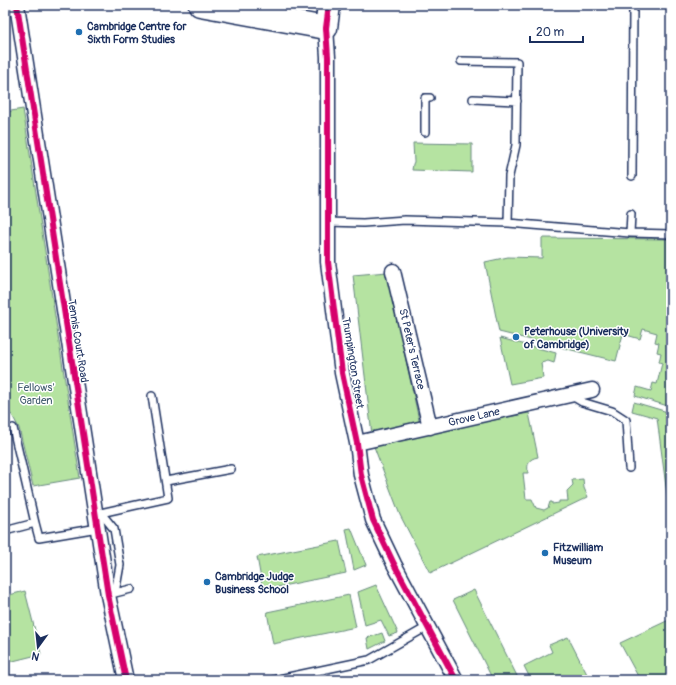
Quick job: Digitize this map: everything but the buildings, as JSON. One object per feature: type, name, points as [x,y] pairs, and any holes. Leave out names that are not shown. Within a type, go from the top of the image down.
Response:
[{"type":"main road","points":[[200,5],[235,8],[326,28],[329,5]]},
{"type":"street","name":"Tennis Court Road","points":[[17,5],[98,518],[126,680]]},
{"type":"street","name":"Trumpington Street","points":[[326,28],[328,57],[328,262],[342,373],[357,443],[362,475],[373,520],[394,564],[456,680]]},
{"type":"street","name":"St Peter's Terrace","points":[[393,271],[430,427]]},
{"type":"street","name":"Grove Lane","points":[[357,443],[592,390]]},
{"type":"lane","points":[[632,176],[633,5]]},
{"type":"lane","points":[[461,61],[517,62],[516,145],[509,176],[508,223]]},
{"type":"lane","points":[[425,132],[425,98],[430,98]]},
{"type":"lane","points":[[473,99],[517,100]]},
{"type":"lane","points":[[630,233],[631,214]]},
{"type":"lane","points":[[328,222],[363,223],[405,220],[508,223],[630,233],[671,234]]},
{"type":"lane","points":[[570,395],[582,402],[612,411],[626,420],[629,468]]},
{"type":"lane","points":[[13,428],[39,538],[98,518],[168,498],[152,396]]},
{"type":"lane","points":[[166,481],[231,470]]},
{"type":"lane","points":[[5,531],[35,523]]},
{"type":"lane","points":[[112,594],[131,590]]},
{"type":"lane","points":[[274,680],[369,660],[427,627]]},
{"type":"green space","name":"Fellows' Garden","points":[[23,109],[80,478],[33,486],[19,428],[12,415],[5,411],[5,112]]},
{"type":"green space","points":[[413,143],[472,144],[472,172],[412,170],[414,162]]},
{"type":"green space","points":[[542,238],[671,239],[671,407],[635,396],[637,387],[651,391],[653,383],[657,384],[662,363],[659,362],[661,353],[657,352],[659,343],[655,342],[657,333],[643,329],[640,339],[623,334],[616,361],[499,332],[485,262],[508,257],[542,258]]},
{"type":"green space","points":[[387,272],[420,425],[372,435],[353,275]]},
{"type":"green space","points":[[500,338],[556,353],[554,363],[548,361],[541,363],[543,378],[510,384]]},
{"type":"green space","points":[[634,402],[671,413],[671,525],[657,418],[632,411]]},
{"type":"green space","points":[[529,413],[538,457],[530,460],[528,473],[523,473],[526,499],[532,499],[536,508],[544,510],[548,508],[550,502],[552,502],[552,504],[559,503],[559,501],[568,501],[567,491],[573,485],[572,480],[583,479],[584,488],[588,497],[430,573],[400,515],[373,444]]},
{"type":"green space","points":[[351,528],[366,565],[354,570],[346,529]]},
{"type":"green space","points":[[339,541],[346,573],[263,590],[257,557]]},
{"type":"green space","points":[[376,585],[398,633],[389,636],[381,620],[365,625],[358,592]]},
{"type":"green space","points":[[474,590],[519,680],[493,680],[453,600]]},
{"type":"green space","points":[[25,591],[41,654],[5,663],[5,596]]},
{"type":"green space","points":[[349,595],[356,627],[273,644],[267,612]]},
{"type":"green space","points":[[671,619],[671,680],[640,680],[620,643]]},
{"type":"green space","points":[[382,633],[385,641],[369,649],[367,638]]},
{"type":"green space","points":[[568,637],[590,680],[531,680],[524,666],[552,652],[549,645]]},
{"type":"cycle path","points":[[17,5],[108,595],[126,680]]},
{"type":"cycle path","points":[[329,5],[326,28],[328,57],[328,262],[342,373],[357,443],[361,475],[373,520],[394,564],[456,680]]},
{"type":"place","name":"Cambridge Centre for Sixth Form Studies","points":[[79,32]]},
{"type":"place","name":"Peterhouse (University of Cambridge)","points":[[516,337]]},
{"type":"place","name":"Fitzwilliam Museum","points":[[545,553]]},
{"type":"place","name":"Cambridge Judge Business School","points":[[207,582]]}]
